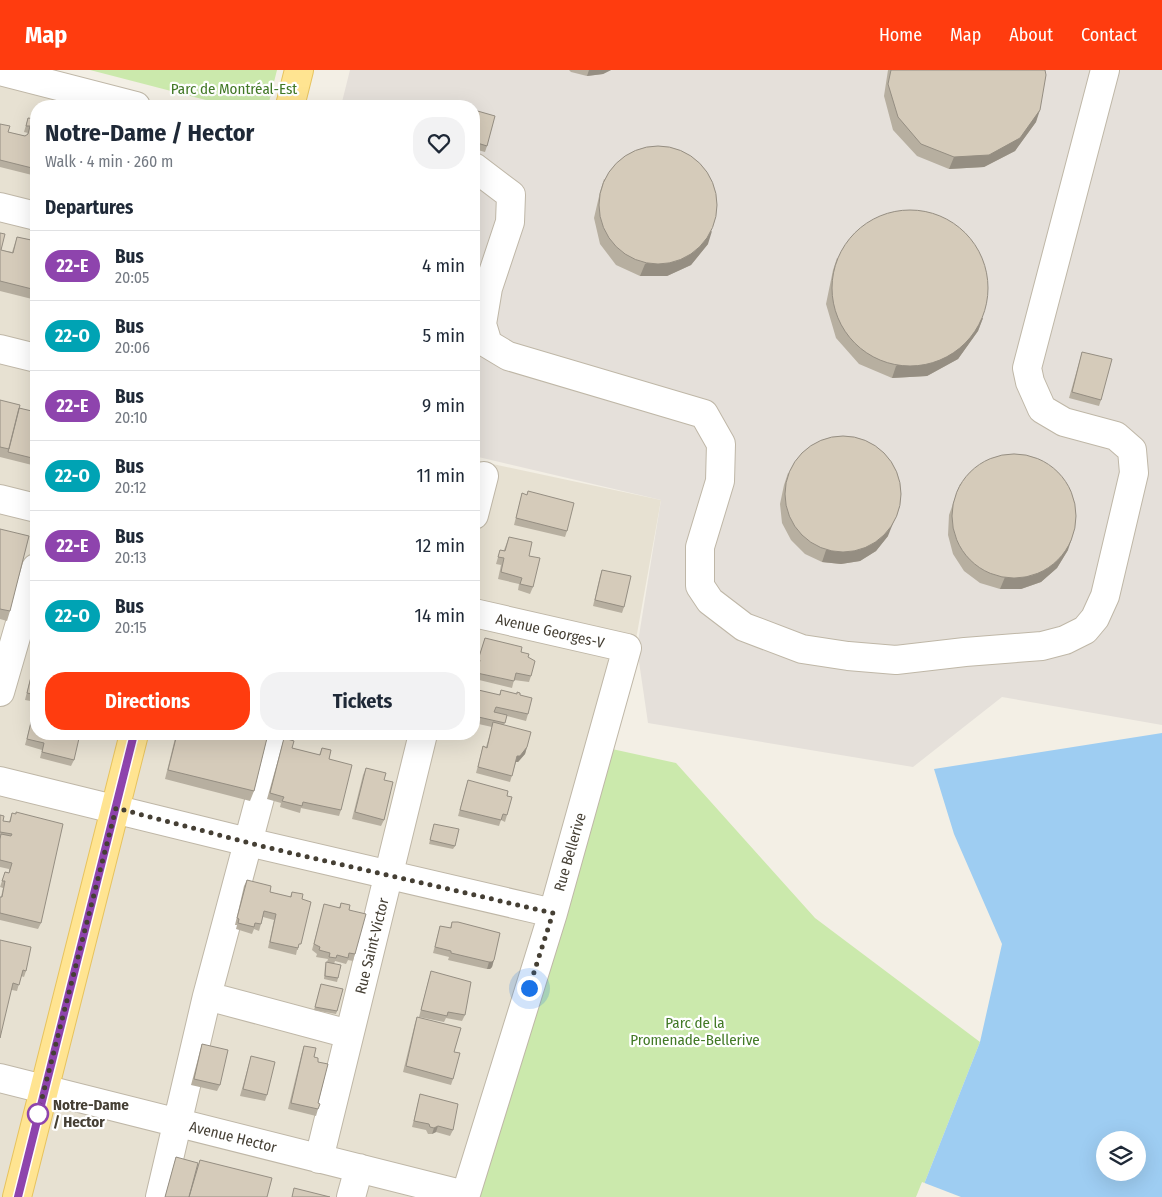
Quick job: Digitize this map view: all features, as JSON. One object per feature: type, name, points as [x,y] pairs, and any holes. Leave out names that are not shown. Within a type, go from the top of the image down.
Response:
[{"type":"main road","points":[[292,100],[299,70]]},
{"type":"main road","points":[[18,1197],[133,740]]},
{"type":"street","points":[[480,172],[511,195],[510,222],[488,288],[482,324],[488,344],[508,356],[704,414],[721,444],[720,480],[700,547],[700,586],[710,601],[744,627],[802,649],[848,656],[896,660],[1042,646],[1065,640],[1085,630],[1095,618],[1105,596],[1134,473],[1132,450],[1116,436],[1064,422],[1042,409],[1030,382],[1027,368],[1105,70]]},
{"type":"street","points":[[0,71],[113,100]]},
{"type":"street","points":[[0,207],[30,214]]},
{"type":"street","points":[[0,349],[30,356]]},
{"type":"street","points":[[480,492],[484,476]]},
{"type":"street","points":[[0,499],[30,504]]},
{"type":"street","points":[[0,692],[7,641],[30,583]]},
{"type":"street","name":"Avenue Georges-V","points":[[480,614],[627,648]]},
{"type":"street","name":"Rue Bellerive","points":[[465,1196],[553,913],[627,648]]},
{"type":"street","points":[[160,1197],[207,996],[274,740]]},
{"type":"street","name":"Rue Saint-Victor","points":[[320,1158],[349,1034],[390,876],[416,740]]},
{"type":"street","points":[[0,781],[390,876],[553,913]]},
{"type":"street","points":[[207,996],[349,1034]]},
{"type":"street","name":"Avenue Hector","points":[[0,1078],[465,1196]]},
{"type":"street","points":[[351,1197],[359,1168]]},
{"type":"shaded area","points":[[350,70],[1162,70],[1162,725],[1002,697],[913,767],[648,723],[637,648],[661,500],[480,457],[480,100],[342,100]]},
{"type":"shaded area","points":[[0,83],[69,100],[30,100],[30,740],[480,740],[480,461],[661,500],[633,656],[465,1197],[0,1197]]},
{"type":"green space","name":"Parc de Montréal-Est","points":[[90,70],[277,70],[270,100],[206,100]]},
{"type":"green space","name":"Parc de la Promenade-Bellerive","points":[[612,749],[676,763],[815,918],[980,1042],[919,1197],[471,1197]]},
{"type":"water","points":[[1162,733],[1162,1197],[919,1197],[980,1042],[1002,944],[954,834],[934,769]]},
{"type":"pier","points":[[922,1182],[961,1197],[916,1197]]},
{"type":"building","points":[[891,70],[1045,70],[1046,75],[1040,110],[1020,138],[989,155],[954,157],[921,144],[898,117],[888,84]]},
{"type":"building","points":[[480,112],[495,116],[487,146],[480,144]]},
{"type":"building","points":[[28,118],[30,118],[30,126],[26,126]]},
{"type":"building","points":[[0,124],[10,126],[8,132],[25,136],[28,134],[30,126],[30,168],[0,160]]},
{"type":"building","points":[[658,146],[681,151],[700,163],[712,182],[717,205],[712,228],[700,247],[681,259],[658,264],[635,259],[616,247],[604,228],[599,205],[604,182],[616,163],[635,151]]},
{"type":"building","points":[[910,210],[940,216],[965,233],[982,258],[988,288],[982,318],[965,343],[940,360],[910,366],[880,360],[855,343],[838,318],[832,288],[838,258],[855,233],[880,216]]},
{"type":"building","points":[[0,233],[5,234],[1,250],[13,253],[17,237],[30,240],[30,288],[0,281]]},
{"type":"building","points":[[1082,352],[1112,359],[1101,400],[1072,392]]},
{"type":"building","points":[[0,400],[20,405],[9,449],[0,447]]},
{"type":"building","points":[[19,408],[30,411],[30,458],[8,452]]},
{"type":"building","points":[[843,436],[865,441],[884,453],[896,472],[901,494],[896,516],[884,535],[865,547],[843,552],[821,547],[802,535],[790,516],[785,494],[790,472],[802,453],[821,441]]},
{"type":"building","points":[[1014,454],[1038,459],[1058,472],[1071,492],[1076,516],[1071,540],[1058,560],[1038,573],[1014,578],[990,573],[970,560],[957,540],[952,516],[957,492],[970,472],[990,459]]},
{"type":"building","points":[[528,491],[574,503],[567,531],[516,518],[522,493],[527,495]]},
{"type":"building","points":[[0,529],[29,536],[10,611],[0,609]]},
{"type":"building","points":[[509,537],[532,542],[529,556],[540,558],[533,587],[520,584],[522,578],[501,572],[504,558],[498,557],[500,550],[505,551]]},
{"type":"building","points":[[602,570],[631,576],[624,607],[595,600]]},
{"type":"building","points":[[485,638],[522,647],[521,652],[529,654],[528,657],[535,661],[531,676],[516,673],[514,681],[480,674],[480,654]]},
{"type":"building","points":[[30,681],[30,694],[27,693]]},
{"type":"building","points":[[480,690],[500,695],[501,690],[517,694],[517,692],[520,695],[532,698],[528,714],[496,707],[494,712],[507,715],[505,723],[480,717]]},
{"type":"building","points":[[493,722],[531,732],[527,747],[520,756],[517,756],[512,776],[478,767],[483,746],[487,748]]},
{"type":"building","points":[[30,726],[30,740],[27,739]]},
{"type":"building","points":[[31,740],[79,740],[74,760],[42,752],[44,743]]},
{"type":"building","points":[[176,740],[267,740],[254,791],[168,770]]},
{"type":"building","points":[[283,740],[294,741],[292,748],[320,755],[322,748],[331,750],[329,759],[352,765],[341,810],[303,802],[302,806],[282,801],[284,797],[270,793]]},
{"type":"building","points":[[366,768],[386,773],[384,780],[393,782],[384,820],[355,812]]},
{"type":"building","points":[[468,780],[508,791],[507,796],[512,797],[507,815],[503,814],[501,820],[460,810]]},
{"type":"building","points":[[16,812],[63,824],[41,923],[0,913],[0,897],[2,897],[5,881],[2,881],[5,872],[9,873],[12,863],[0,860],[0,839],[1,834],[11,836],[12,834],[0,832],[0,815],[4,816],[3,821],[10,822],[12,813],[16,814]]},
{"type":"building","points":[[434,824],[459,829],[455,846],[430,840]]},
{"type":"building","points":[[247,880],[271,886],[270,892],[291,897],[292,892],[303,894],[302,899],[311,902],[301,944],[299,944],[298,948],[270,942],[276,914],[264,911],[261,924],[255,923],[254,927],[238,923],[239,919],[237,918]]},
{"type":"building","points":[[341,903],[350,905],[349,910],[366,914],[355,954],[349,953],[348,958],[337,955],[336,958],[329,957],[330,953],[319,950],[320,947],[314,944],[324,904],[340,908]]},
{"type":"building","points":[[452,922],[500,933],[494,960],[489,962],[435,947],[440,926],[451,928]]},
{"type":"building","points":[[0,940],[31,947],[26,971],[23,970],[19,985],[13,983],[0,1038]]},
{"type":"building","points":[[326,962],[341,965],[338,978],[325,976]]},
{"type":"building","points":[[431,971],[471,982],[465,1015],[448,1012],[447,1016],[421,1010]]},
{"type":"building","points":[[321,984],[343,989],[337,1011],[315,1007]]},
{"type":"building","points":[[417,1017],[461,1028],[454,1052],[460,1053],[453,1079],[406,1066]]},
{"type":"building","points":[[202,1044],[228,1050],[220,1085],[194,1079]]},
{"type":"building","points":[[304,1046],[316,1048],[314,1057],[318,1058],[318,1062],[328,1064],[318,1109],[291,1103]]},
{"type":"building","points":[[251,1056],[275,1062],[267,1095],[243,1089]]},
{"type":"building","points":[[420,1094],[458,1104],[453,1130],[438,1126],[434,1128],[430,1127],[429,1124],[414,1121]]},
{"type":"building","points":[[176,1157],[198,1163],[189,1197],[165,1197]]},
{"type":"building","points":[[200,1160],[272,1178],[267,1197],[189,1197]]},
{"type":"building","points":[[294,1188],[330,1197],[292,1197]]},
{"type":"bus line","name":"22-E","points":[[18,1197],[133,740]]},
{"type":"place","name":"Notre-Dame / Hector","points":[[38,1114]]},
{"type":"route","points":[[38,1114],[116,808],[265,847],[553,913],[529,988]]}]
